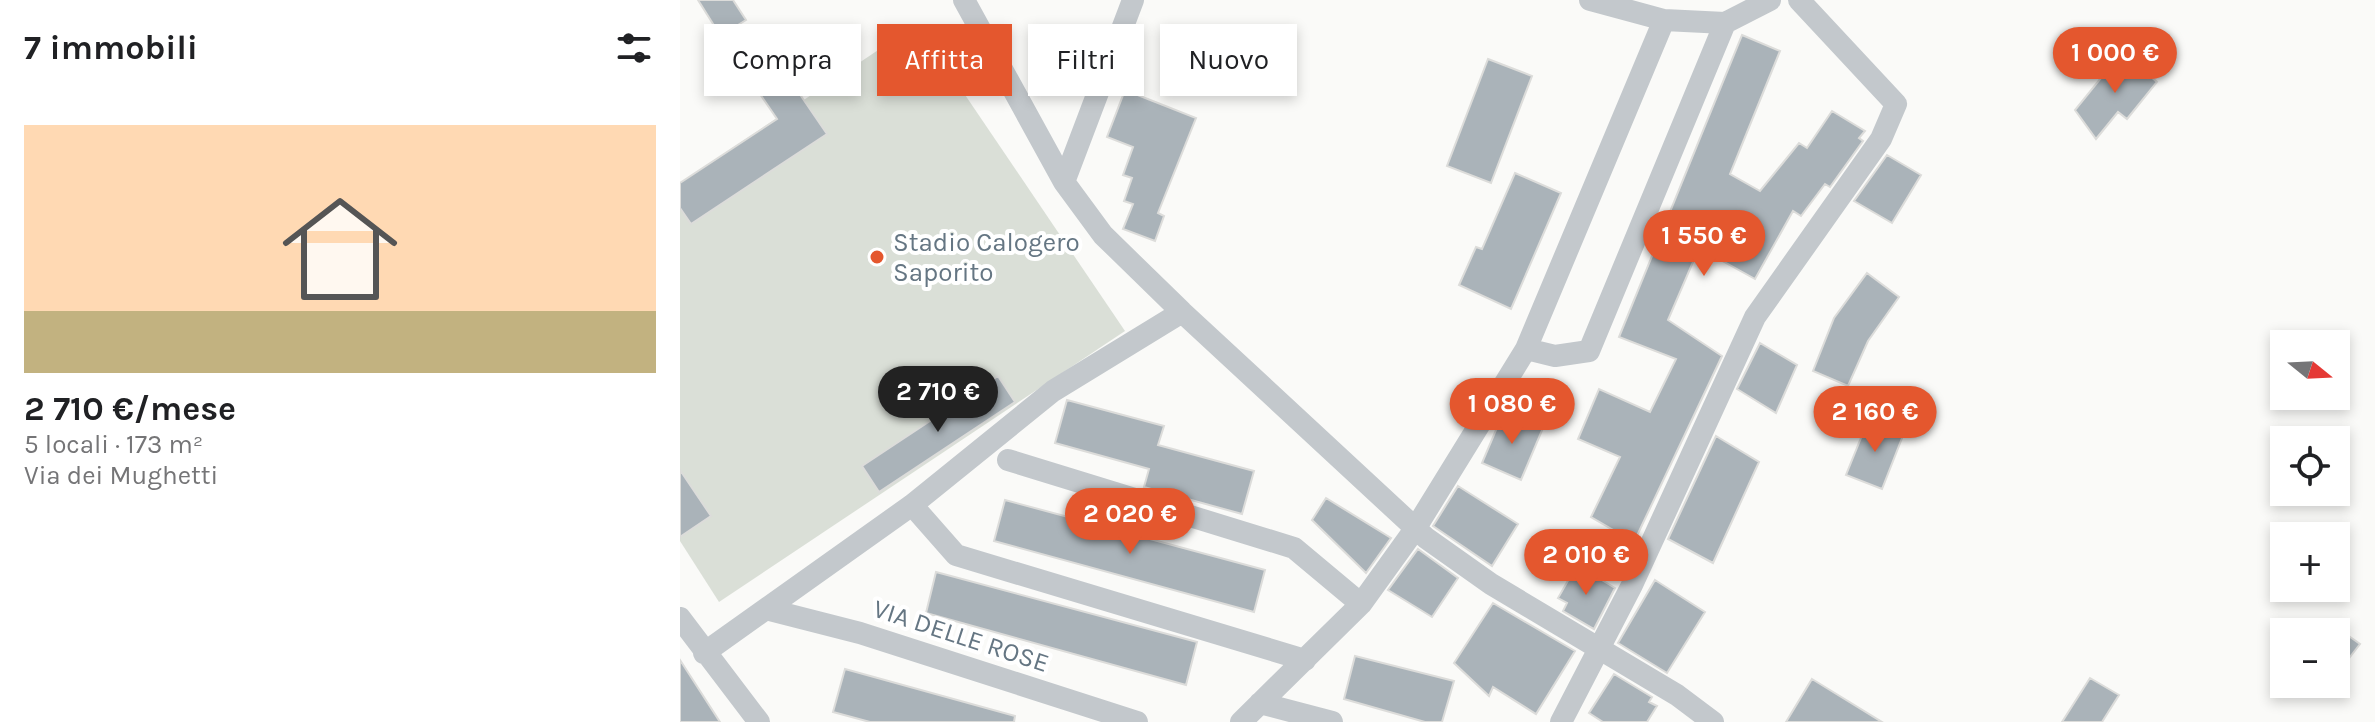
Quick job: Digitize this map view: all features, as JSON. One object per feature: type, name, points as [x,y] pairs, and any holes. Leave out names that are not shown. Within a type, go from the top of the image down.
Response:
[{"type":"street","points":[[964,0],[1064,182],[1103,235],[1182,312],[1415,529],[1491,584],[1677,695],[1713,722]]},
{"type":"street","points":[[1064,182],[1133,0]]},
{"type":"street","points":[[1590,0],[1664,20],[1725,23],[1770,0]]},
{"type":"street","points":[[1561,722],[1599,651],[1755,317],[1881,139],[1896,104],[1799,0]]},
{"type":"street","points":[[1241,722],[1361,604],[1415,529],[1526,349],[1664,20]]},
{"type":"street","points":[[1526,349],[1555,356],[1589,351],[1725,23]]},
{"type":"street","points":[[704,653],[912,505],[1053,391],[1182,312]]},
{"type":"street","points":[[1008,460],[1294,548],[1361,604]]},
{"type":"street","points":[[912,505],[956,555],[1305,660]]},
{"type":"street","name":"VIA DELLE ROSE","points":[[766,609],[860,633],[1137,722]]},
{"type":"street","points":[[680,618],[759,722]]},
{"type":"street","points":[[1260,703],[1332,722]]},
{"type":"shaded area","name":"Stadio Calogero Saporito","points":[[877,51],[877,96],[966,96],[1125,331],[719,602],[680,541],[680,183],[810,96],[861,96],[861,62]]},
{"type":"building","points":[[698,0],[733,0],[746,20],[740,24],[713,24]]},
{"type":"building","points":[[1742,35],[1780,51],[1730,174],[1760,191],[1799,143],[1807,148],[1832,111],[1865,131],[1859,138],[1863,141],[1830,187],[1825,184],[1801,216],[1793,211],[1755,279],[1699,248],[1668,320],[1722,356],[1634,542],[1591,517],[1620,457],[1578,439],[1599,389],[1650,412],[1676,359],[1619,337]]},
{"type":"building","points":[[2122,52],[2157,82],[2127,119],[2118,112],[2096,139],[2075,110]]},
{"type":"building","points":[[1488,59],[1532,76],[1491,183],[1447,166]]},
{"type":"building","points":[[761,96],[801,96],[827,134],[691,224],[680,208],[680,183],[777,119]]},
{"type":"building","points":[[1123,96],[1140,96],[1196,118],[1158,213],[1164,216],[1155,241],[1123,229],[1133,204],[1124,201],[1132,178],[1123,175],[1133,147],[1107,137]]},
{"type":"building","points":[[1887,155],[1921,175],[1892,223],[1854,201]]},
{"type":"building","points":[[1515,173],[1561,193],[1511,309],[1459,285],[1476,247],[1482,249]]},
{"type":"building","points":[[1867,273],[1899,297],[1868,341],[1848,386],[1813,371],[1834,318]]},
{"type":"building","points":[[1760,343],[1797,365],[1776,413],[1737,389]]},
{"type":"building","points":[[998,376],[1015,402],[879,492],[862,466]]},
{"type":"building","points":[[1067,400],[1164,426],[1158,445],[1254,471],[1242,514],[1144,487],[1149,469],[1055,443]]},
{"type":"building","points":[[1504,411],[1543,428],[1521,480],[1482,463]]},
{"type":"building","points":[[1869,418],[1904,433],[1882,489],[1846,475]]},
{"type":"building","points":[[1716,436],[1759,462],[1713,563],[1668,539]]},
{"type":"building","points":[[680,470],[711,516],[680,537]]},
{"type":"building","points":[[1458,486],[1518,524],[1492,566],[1433,526]]},
{"type":"building","points":[[1326,498],[1391,538],[1366,573],[1312,520]]},
{"type":"building","points":[[1005,500],[1265,570],[1254,612],[994,541]]},
{"type":"building","points":[[1418,549],[1458,578],[1432,617],[1388,590]]},
{"type":"building","points":[[1577,565],[1615,588],[1594,629],[1563,611],[1567,603],[1558,598]]},
{"type":"building","points":[[936,572],[1197,642],[1186,685],[926,613]]},
{"type":"building","points":[[1655,580],[1705,612],[1667,673],[1618,643]]},
{"type":"building","points":[[1493,603],[1575,651],[1536,714],[1493,687],[1489,696],[1454,663]]},
{"type":"building","points":[[2350,637],[2360,644],[2350,657]]},
{"type":"building","points":[[1355,656],[1454,681],[1442,722],[1425,722],[1344,699]]},
{"type":"building","points":[[680,660],[720,722],[680,722]]},
{"type":"building","points":[[845,669],[1015,716],[1014,722],[870,722],[833,712]]},
{"type":"building","points":[[1614,674],[1652,697],[1649,702],[1657,706],[1647,722],[1603,722],[1589,713]]},
{"type":"building","points":[[2090,678],[2119,695],[2102,722],[2062,722]]},
{"type":"building","points":[[1812,679],[1882,722],[1786,722]]},
{"type":"place","name":"Stadio Calogero Saporito","points":[[877,257]]}]
